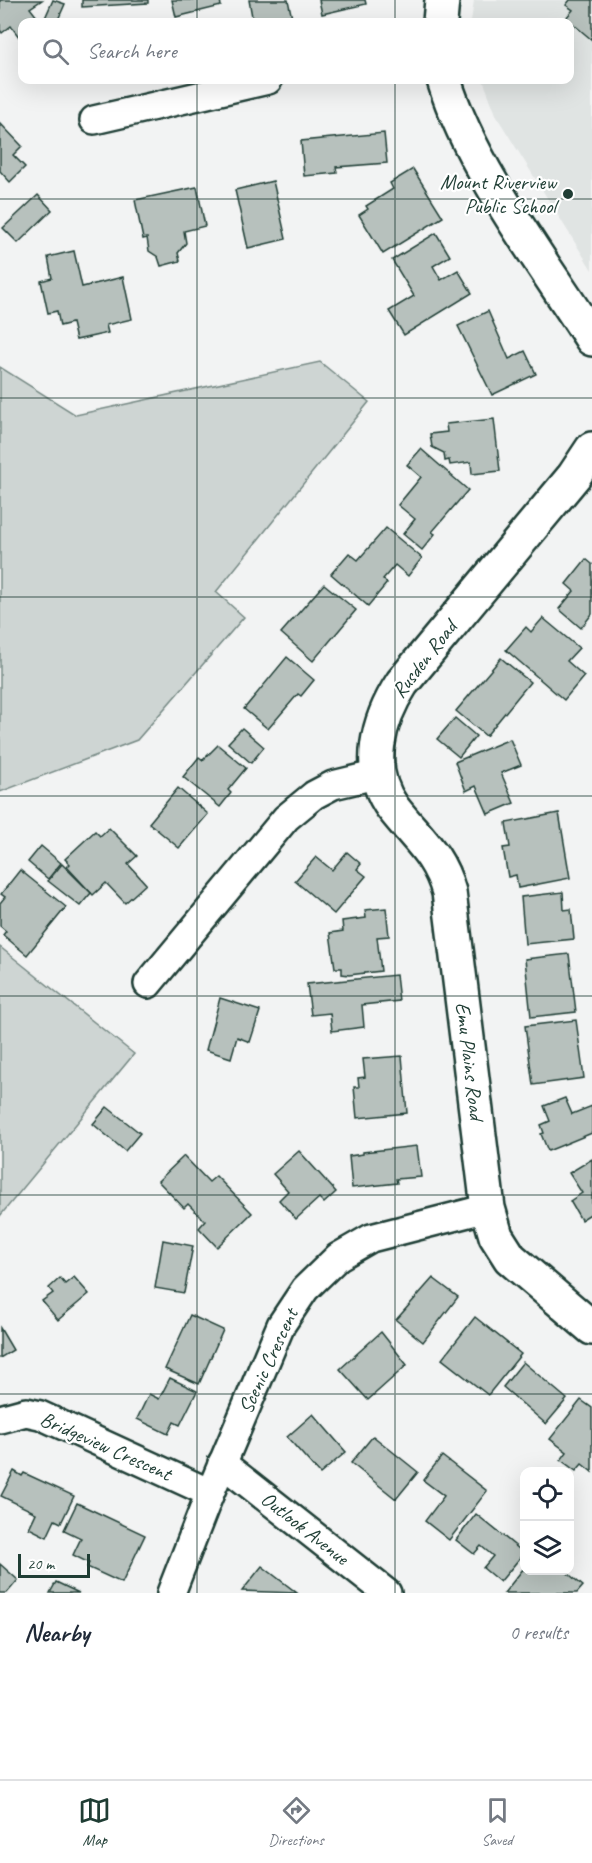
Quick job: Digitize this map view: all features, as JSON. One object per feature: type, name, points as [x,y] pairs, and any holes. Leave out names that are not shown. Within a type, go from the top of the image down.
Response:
[{"type":"street","points":[[440,18],[442,0]]},
{"type":"street","points":[[94,120],[251,84]]},
{"type":"street","points":[[445,84],[455,114],[485,171],[592,339]]},
{"type":"street","name":"Rusden Road","points":[[379,774],[377,744],[380,727],[402,683],[574,476],[592,449]]},
{"type":"street","points":[[148,984],[286,818],[314,795],[333,786],[379,774]]},
{"type":"street","name":"Emu Plains Road","points":[[379,774],[387,799],[438,861],[449,892],[488,1208],[496,1236],[510,1258],[592,1328]]},
{"type":"street","name":"Scenic Crescent","points":[[171,1593],[222,1463],[286,1316],[305,1289],[352,1247],[371,1238],[488,1208]]},
{"type":"street","name":"Bridgeview Crescent","points":[[0,1419],[26,1412],[40,1415],[210,1493]]},
{"type":"street","name":"Outlook Avenue","points":[[222,1463],[387,1593]]},
{"type":"shaded area","name":"Mount Riverview Public School","points":[[474,0],[592,0],[592,270],[497,117],[485,84],[574,84],[574,18],[472,18]]},
{"type":"shaded area","points":[[320,362],[369,402],[216,592],[244,617],[137,740],[0,792],[0,367],[76,415]]},
{"type":"shaded area","points":[[0,947],[134,1054],[0,1216]]},
{"type":"building","points":[[0,0],[42,0],[30,8],[38,18],[18,18],[18,36],[11,26],[2,33],[0,30]]},
{"type":"building","points":[[53,0],[65,4],[59,18],[45,18]]},
{"type":"building","points":[[82,0],[148,0],[148,3],[82,7]]},
{"type":"building","points":[[172,0],[220,0],[221,6],[176,17]]},
{"type":"building","points":[[249,0],[288,0],[292,18],[252,18]]},
{"type":"building","points":[[319,0],[365,0],[366,4],[322,14]]},
{"type":"building","points":[[570,0],[592,0],[592,40],[574,25],[574,18],[566,18],[573,10],[566,5]]},
{"type":"building","points":[[0,123],[22,146],[13,155],[25,167],[10,182],[0,171]]},
{"type":"building","points":[[384,133],[387,163],[336,167],[337,173],[304,176],[301,141]]},
{"type":"building","points":[[413,169],[443,217],[383,254],[359,215],[368,209],[366,206],[393,189],[390,183]]},
{"type":"building","points":[[273,181],[286,239],[248,248],[235,190]]},
{"type":"building","points":[[197,187],[205,226],[184,231],[186,243],[178,253],[180,261],[161,266],[158,257],[149,251],[147,238],[143,239],[135,200]]},
{"type":"building","points":[[38,195],[52,210],[18,243],[3,228]]},
{"type":"building","points":[[436,233],[450,256],[433,266],[441,280],[458,270],[472,293],[404,335],[389,311],[414,296],[392,260]]},
{"type":"building","points":[[74,251],[82,287],[123,277],[132,319],[106,325],[108,333],[76,340],[72,323],[60,326],[57,311],[48,313],[41,281],[52,278],[48,257]]},
{"type":"building","points":[[488,311],[509,359],[525,351],[536,374],[492,395],[458,326]]},
{"type":"building","points":[[494,419],[500,471],[472,474],[471,462],[450,465],[449,460],[445,461],[444,453],[432,447],[430,434],[447,432],[446,424]]},
{"type":"building","points":[[421,449],[468,490],[432,532],[435,534],[422,550],[403,534],[415,519],[398,505],[421,477],[407,465]]},
{"type":"building","points":[[386,528],[422,558],[408,576],[395,565],[383,579],[387,583],[368,606],[331,574],[349,553],[358,560]]},
{"type":"building","points":[[586,559],[592,564],[592,614],[581,628],[559,609],[574,591],[566,584]]},
{"type":"building","points":[[324,584],[356,610],[313,661],[281,633]]},
{"type":"building","points":[[543,618],[579,648],[567,661],[584,676],[564,700],[506,650],[526,627],[531,632]]},
{"type":"building","points":[[287,657],[314,680],[301,696],[298,694],[268,729],[244,709]]},
{"type":"building","points":[[501,658],[530,682],[486,736],[456,711]]},
{"type":"building","points":[[455,718],[476,736],[459,757],[437,739]]},
{"type":"building","points":[[242,728],[264,747],[251,763],[228,743]]},
{"type":"building","points":[[510,739],[521,765],[501,773],[514,803],[488,814],[476,786],[466,791],[455,762]]},
{"type":"building","points":[[218,745],[246,768],[228,790],[231,793],[220,807],[183,777],[199,757],[203,760]]},
{"type":"building","points":[[178,788],[208,814],[179,848],[149,823]]},
{"type":"building","points":[[559,813],[570,878],[518,888],[516,875],[508,877],[503,848],[510,847],[506,823]]},
{"type":"building","points":[[109,828],[137,856],[128,864],[146,884],[125,903],[106,883],[93,895],[67,867],[70,864],[65,859],[95,831],[100,836]]},
{"type":"building","points":[[41,846],[61,863],[48,879],[28,862]]},
{"type":"building","points":[[347,852],[361,864],[357,869],[366,876],[334,914],[295,881],[316,857],[332,870]]},
{"type":"building","points":[[62,864],[91,893],[80,906],[48,881]]},
{"type":"building","points":[[20,870],[66,907],[27,955],[3,935],[6,931],[0,926],[0,903],[5,897],[1,894]]},
{"type":"building","points":[[563,892],[564,910],[571,909],[574,939],[525,944],[521,897]]},
{"type":"building","points":[[386,908],[389,936],[377,937],[381,971],[342,974],[342,968],[335,968],[330,933],[343,931],[342,921],[366,918],[365,910]]},
{"type":"building","points":[[569,954],[576,1012],[531,1017],[525,959]]},
{"type":"building","points":[[396,975],[399,1001],[362,1005],[364,1027],[332,1031],[330,1013],[311,1015],[307,984]]},
{"type":"building","points":[[220,998],[260,1011],[250,1042],[237,1037],[231,1058],[206,1050]]},
{"type":"building","points":[[576,1020],[584,1078],[533,1085],[525,1026]]},
{"type":"building","points":[[402,1056],[407,1113],[357,1118],[354,1087],[359,1087],[358,1078],[365,1077],[363,1059]]},
{"type":"building","points":[[565,1098],[572,1114],[592,1106],[592,1133],[548,1151],[541,1134],[544,1133],[541,1125],[550,1121],[544,1106]]},
{"type":"building","points":[[107,1107],[140,1133],[125,1151],[93,1124]]},
{"type":"building","points":[[417,1146],[421,1177],[396,1179],[397,1183],[352,1188],[349,1156],[363,1154],[363,1152]]},
{"type":"building","points":[[299,1151],[336,1192],[324,1203],[319,1198],[296,1219],[279,1200],[288,1191],[273,1174]]},
{"type":"building","points":[[184,1156],[209,1182],[216,1176],[252,1213],[217,1247],[199,1228],[205,1221],[188,1204],[184,1208],[158,1181]]},
{"type":"building","points":[[592,1159],[592,1213],[581,1220],[570,1201],[582,1193],[569,1173]]},
{"type":"building","points":[[163,1240],[193,1246],[184,1293],[155,1288]]},
{"type":"building","points":[[74,1277],[89,1294],[58,1320],[42,1301],[53,1293],[49,1288],[60,1278],[65,1284]]},
{"type":"building","points":[[433,1278],[458,1297],[423,1342],[396,1320]]},
{"type":"building","points":[[190,1315],[223,1330],[199,1384],[165,1369]]},
{"type":"building","points":[[475,1317],[521,1354],[488,1395],[442,1359]]},
{"type":"building","points":[[0,1328],[13,1350],[0,1358]]},
{"type":"building","points":[[381,1332],[407,1365],[368,1400],[340,1369]]},
{"type":"building","points":[[523,1362],[567,1399],[546,1424],[503,1387]]},
{"type":"building","points":[[170,1378],[197,1391],[180,1425],[174,1422],[168,1434],[137,1419],[149,1394],[159,1399]]},
{"type":"building","points":[[581,1400],[592,1408],[592,1472],[582,1464],[576,1471],[574,1467],[561,1460],[567,1452],[550,1439]]},
{"type":"building","points":[[313,1414],[346,1452],[320,1474],[287,1437]]},
{"type":"building","points":[[373,1436],[418,1472],[396,1499],[351,1463]]},
{"type":"building","points":[[442,1456],[487,1491],[449,1540],[425,1521],[444,1496],[423,1480]]},
{"type":"building","points":[[14,1471],[22,1476],[24,1473],[74,1496],[61,1523],[55,1520],[47,1537],[29,1528],[36,1513],[1,1496]]},
{"type":"building","points":[[77,1503],[145,1535],[122,1583],[87,1567],[89,1563],[73,1555],[81,1538],[64,1530]]},
{"type":"building","points":[[476,1514],[520,1550],[520,1558],[500,1582],[483,1568],[493,1556],[481,1546],[474,1554],[456,1540]]},
{"type":"building","points":[[0,1564],[18,1580],[7,1593],[0,1593]]},
{"type":"building","points":[[262,1566],[297,1593],[242,1591]]},
{"type":"building","points":[[520,1573],[520,1575],[570,1575],[583,1586],[577,1593],[504,1593]]},
{"type":"building","points":[[56,1582],[79,1593],[50,1593]]},
{"type":"place","name":"Mount Riverview Public School","points":[[568,194]]}]
